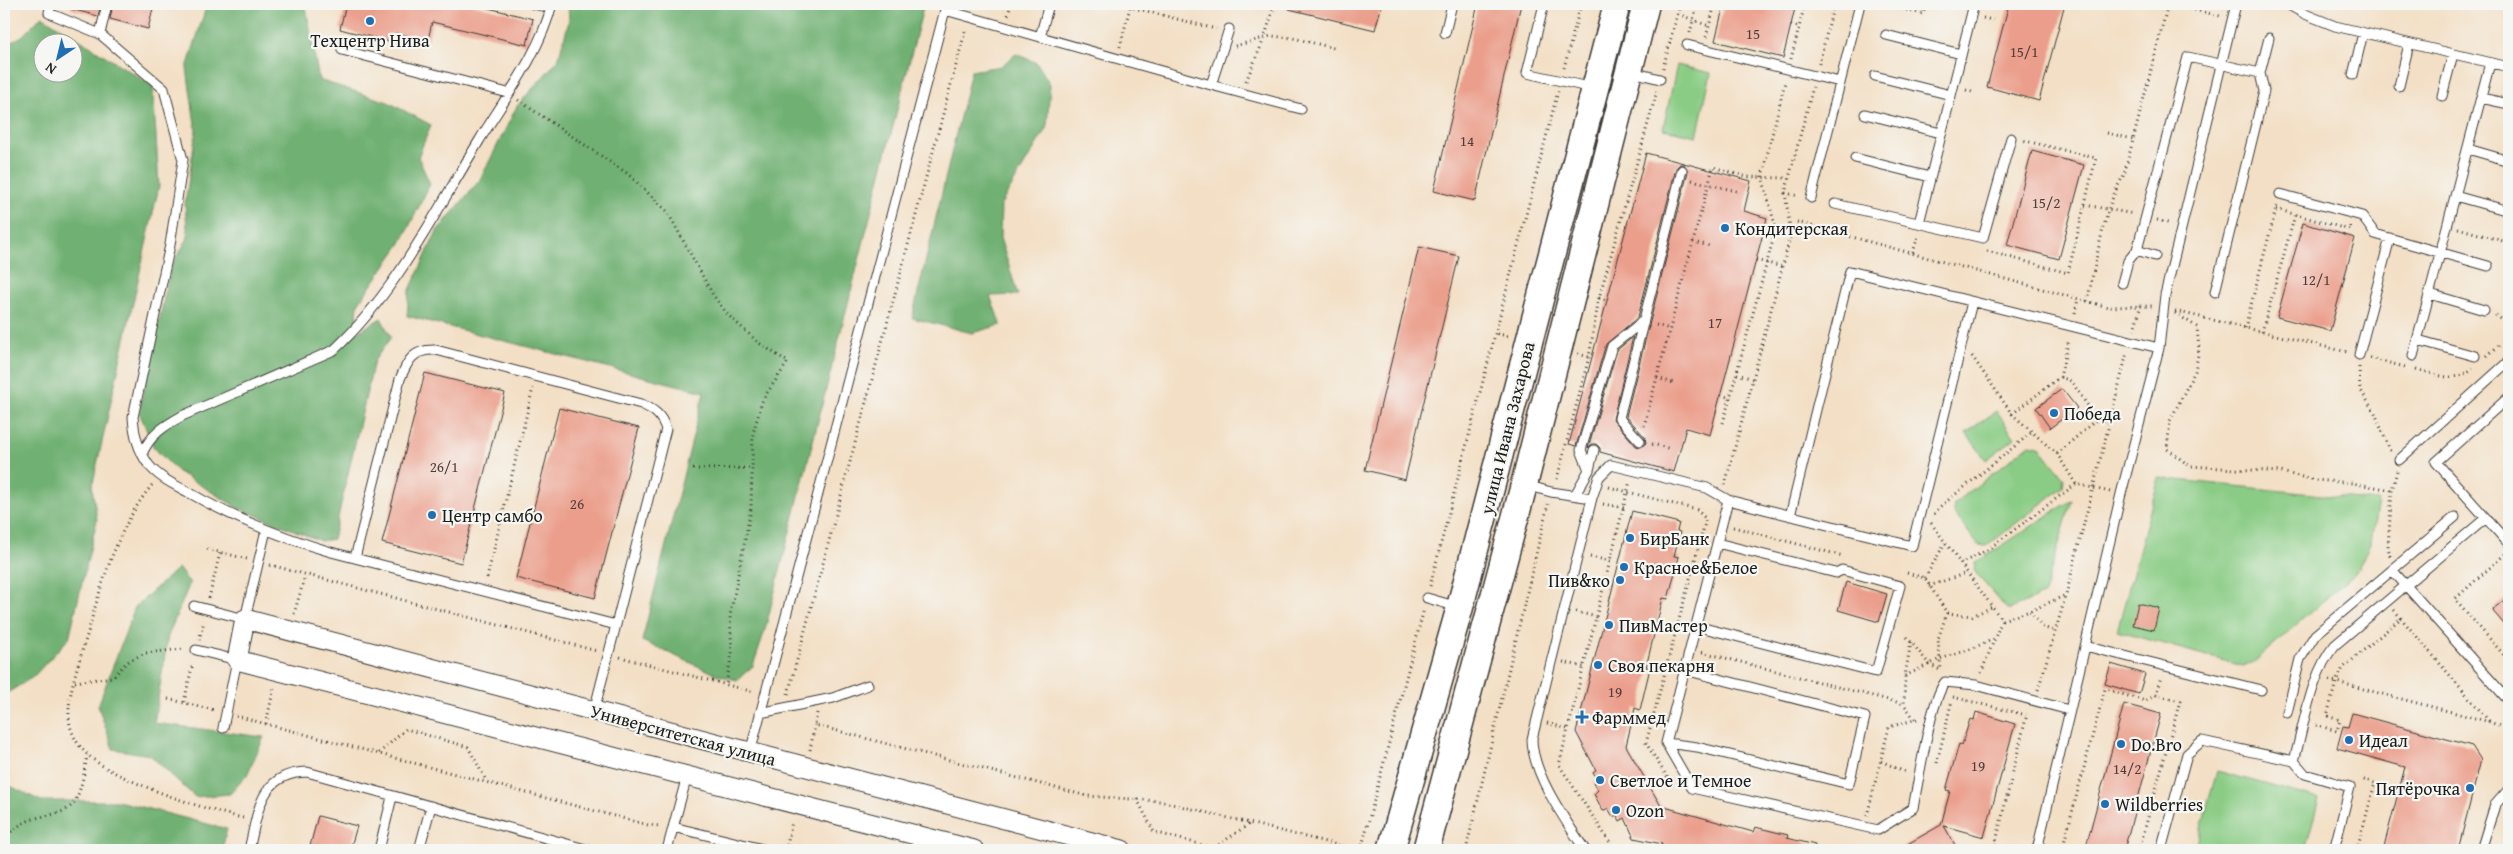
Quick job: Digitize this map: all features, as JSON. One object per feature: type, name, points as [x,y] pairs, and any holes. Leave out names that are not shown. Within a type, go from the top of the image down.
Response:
[{"type":"main road","name":"улица Ивана Захарова","points":[[1391,850],[1460,607],[1617,4]]},
{"type":"main road","name":"улица Ивана Захарова","points":[[1426,850],[1524,485],[1646,4]]},
{"type":"street","points":[[237,660],[245,619]]},
{"type":"street","name":"Университетская улица","points":[[245,619],[1122,850]]},
{"type":"street","name":"Университетская улица","points":[[237,660],[974,850]]},
{"type":"lane","points":[[51,4],[49,13],[100,34],[164,89],[183,160],[170,245],[133,417],[134,433],[142,454],[159,476],[211,505],[290,539],[355,558],[616,625]]},
{"type":"lane","points":[[100,34],[107,4]]},
{"type":"lane","points":[[142,454],[151,437],[164,426],[182,416],[334,350],[352,333],[397,273],[536,46],[552,6],[533,4]]},
{"type":"lane","points":[[1040,37],[1049,4]]},
{"type":"lane","points":[[1445,33],[1452,4]]},
{"type":"lane","points":[[1544,4],[1527,73],[1594,89]]},
{"type":"lane","points":[[1811,198],[1860,4]]},
{"type":"lane","points":[[1919,223],[1974,4]]},
{"type":"lane","points":[[2037,850],[2121,494],[2159,348],[2164,308],[2175,252],[2236,4]]},
{"type":"lane","points":[[2287,4],[2305,14],[2335,26],[2509,67]]},
{"type":"lane","points":[[750,753],[945,10],[1211,84],[1235,93],[1301,109]]},
{"type":"lane","points":[[1211,84],[1229,29]]},
{"type":"lane","points":[[2353,75],[2363,33]]},
{"type":"lane","points":[[1886,35],[1961,54]]},
{"type":"lane","points":[[2216,292],[2264,91],[2260,74],[2269,38]]},
{"type":"lane","points":[[2399,86],[2409,44]]},
{"type":"lane","points":[[1686,45],[1840,82]]},
{"type":"lane","points":[[342,50],[508,93]]},
{"type":"lane","points":[[2442,96],[2453,54]]},
{"type":"lane","points":[[2122,283],[2128,261],[2137,250],[2188,57],[2260,74]]},
{"type":"lane","points":[[2413,356],[2490,63]]},
{"type":"lane","points":[[1628,70],[1660,79]]},
{"type":"lane","points":[[1875,76],[1951,95]]},
{"type":"lane","points":[[2481,98],[2509,104]]},
{"type":"lane","points":[[1865,114],[1941,133]]},
{"type":"lane","points":[[1835,204],[1983,238],[2011,138]]},
{"type":"lane","points":[[2468,149],[2509,161]]},
{"type":"lane","points":[[1855,158],[1930,177]]},
{"type":"lane","points":[[1640,441],[1619,418],[1681,174]]},
{"type":"lane","points":[[2280,194],[2362,216],[2375,234],[2488,266]]},
{"type":"lane","points":[[2455,196],[2509,211]]},
{"type":"lane","points":[[2359,356],[2390,238]]},
{"type":"lane","points":[[2137,250],[2155,256]]},
{"type":"lane","points":[[1790,516],[1850,272],[2159,348]]},
{"type":"lane","points":[[2430,294],[2484,310]]},
{"type":"lane","points":[[1585,850],[1543,778],[1532,752],[1532,739],[1577,554],[1599,477],[1611,465],[1707,488],[1724,498],[1912,546],[1972,302]]},
{"type":"lane","points":[[1589,470],[1581,450],[1612,346],[1642,322]]},
{"type":"lane","points":[[2418,340],[2475,356]]},
{"type":"lane","points":[[355,558],[400,379],[413,356],[424,350],[436,350],[641,404],[653,409],[662,417],[666,429],[594,712]]},
{"type":"lane","points":[[2399,460],[2509,361]]},
{"type":"lane","points":[[2509,397],[2436,462],[2509,544]]},
{"type":"lane","points":[[1576,495],[1589,470],[1594,450]]},
{"type":"lane","points":[[1524,485],[1551,492],[1576,495],[1591,500]]},
{"type":"lane","points":[[1724,498],[1722,523],[1666,742],[1692,788],[1878,830],[1913,808],[1932,717],[1940,689],[1945,682],[1976,685],[2069,710]]},
{"type":"lane","points":[[2287,713],[2300,659],[2315,635],[2455,517]]},
{"type":"lane","points":[[2294,761],[2318,676],[2327,654],[2335,644],[2486,518]]},
{"type":"lane","points":[[194,606],[245,619],[266,530]]},
{"type":"lane","points":[[1696,626],[1876,672],[1900,586],[1842,570],[1836,573],[1717,542]]},
{"type":"lane","points":[[2393,571],[2509,701]]},
{"type":"lane","points":[[1427,598],[1460,607]]},
{"type":"lane","points":[[2085,646],[2261,690]]},
{"type":"lane","points":[[196,650],[237,660],[223,728]]},
{"type":"lane","points":[[1666,742],[1697,747],[1850,784],[1865,717],[1685,670]]},
{"type":"lane","points":[[760,713],[833,698],[868,685]]},
{"type":"lane","points":[[2161,850],[2187,754],[2202,741],[2294,761],[2305,774],[2350,787],[2334,850]]},
{"type":"lane","points":[[249,850],[260,800],[278,778],[292,772],[307,772],[589,850]]},
{"type":"lane","points":[[667,850],[687,776]]},
{"type":"lane","points":[[2481,850],[2495,805],[2509,789]]},
{"type":"lane","points":[[378,850],[392,797]]},
{"type":"lane","points":[[420,850],[431,806]]},
{"type":"lane","points":[[673,827],[767,850]]},
{"type":"path","points":[[1119,4],[1206,26]]},
{"type":"path","points":[[1235,93],[1242,88],[1264,39],[1275,4]]},
{"type":"path","points":[[830,727],[1087,796],[1160,801],[1345,849],[1359,850],[1427,598],[1581,4]]},
{"type":"path","points":[[1466,850],[1551,492],[1558,477],[1589,357],[1599,298],[1680,4]]},
{"type":"path","points":[[1686,45],[1697,4]]},
{"type":"path","points":[[1702,50],[1715,4],[1709,4]]},
{"type":"path","points":[[1723,423],[1776,229],[1762,176],[1805,4]]},
{"type":"path","points":[[1834,4],[1785,193],[1791,234],[1783,267],[1724,498],[1706,519],[1851,558]]},
{"type":"path","points":[[1882,4],[1923,14],[1926,4]]},
{"type":"path","points":[[2087,301],[2114,194],[2124,175],[2169,4],[2232,19]]},
{"type":"path","points":[[1117,58],[1130,7]]},
{"type":"path","points":[[1678,14],[1709,26]]},
{"type":"path","points":[[1982,18],[1993,20]]},
{"type":"path","points":[[1791,25],[1799,27]]},
{"type":"path","points":[[207,549],[726,684],[786,702],[966,28],[975,30]]},
{"type":"path","points":[[1222,46],[1241,46],[1271,36],[1293,38],[1334,48]]},
{"type":"path","points":[[1963,89],[1975,93]]},
{"type":"path","points":[[508,93],[628,174],[667,211],[713,295],[728,315],[759,344],[788,362],[763,399],[753,433],[751,468],[752,509],[730,616],[732,654],[726,684]]},
{"type":"path","points":[[2107,132],[2133,139]]},
{"type":"path","points":[[1984,250],[2068,273],[2096,158],[2011,138]]},
{"type":"path","points":[[1670,449],[1640,441],[1713,167],[1747,177],[1788,178]]},
{"type":"path","points":[[1681,174],[1708,184],[1740,192]]},
{"type":"path","points":[[2245,328],[2280,194]]},
{"type":"path","points":[[2262,332],[2295,215]]},
{"type":"path","points":[[2448,225],[2503,241],[2509,248]]},
{"type":"path","points":[[1919,233],[1928,236]]},
{"type":"path","points":[[1693,242],[1710,246]]},
{"type":"path","points":[[1756,260],[1783,267]]},
{"type":"path","points":[[1599,298],[1607,300]]},
{"type":"path","points":[[2012,414],[2060,377],[2078,300]]},
{"type":"path","points":[[1994,850],[2026,715],[2035,700],[2053,631],[2066,595],[2109,422],[2141,305]]},
{"type":"path","points":[[2164,308],[2182,316],[2197,327],[2199,349],[2195,371],[2170,421],[2167,449],[2190,466],[2281,472],[2315,480],[2352,483],[2392,490]]},
{"type":"path","points":[[1974,349],[1972,357],[2012,414],[2031,433],[2057,454],[2076,484],[2121,494]]},
{"type":"path","points":[[2359,356],[2360,389],[2375,413],[2389,449],[2399,460],[2392,490],[2388,547],[2393,571]]},
{"type":"path","points":[[1737,374],[1753,379]]},
{"type":"path","points":[[484,591],[536,376]]},
{"type":"path","points":[[2060,377],[2071,381],[2097,419],[2109,422]]},
{"type":"path","points":[[1657,378],[1674,383]]},
{"type":"path","points":[[1721,395],[1731,398]]},
{"type":"path","points":[[2057,454],[2097,419]]},
{"type":"path","points":[[2002,620],[1929,520],[1942,506],[2031,433]]},
{"type":"path","points":[[693,469],[751,468]]},
{"type":"path","points":[[1615,850],[1559,765],[1625,508],[1631,470]]},
{"type":"path","points":[[159,476],[139,501],[123,528],[102,583],[70,704],[70,724],[76,740],[87,755],[112,770],[183,801],[226,815],[256,821]]},
{"type":"path","points":[[1960,564],[1987,550],[2076,484]]},
{"type":"path","points":[[1591,500],[1625,508]]},
{"type":"path","points":[[1925,578],[1945,542]]},
{"type":"path","points":[[184,702],[220,553]]},
{"type":"path","points":[[1577,554],[1611,561]]},
{"type":"path","points":[[2495,564],[2455,598],[2509,661]]},
{"type":"path","points":[[1906,573],[1925,578],[1947,613]]},
{"type":"path","points":[[1930,586],[1967,573]]},
{"type":"path","points":[[1571,579],[1605,587]]},
{"type":"path","points":[[1976,685],[2002,620],[2030,611],[2066,595]]},
{"type":"path","points":[[2390,606],[2490,722]]},
{"type":"path","points":[[1947,613],[1972,616],[1992,607]]},
{"type":"path","points":[[1564,609],[1597,617]]},
{"type":"path","points":[[2030,611],[2041,626],[2053,631]]},
{"type":"path","points":[[1907,637],[1929,664],[1941,670],[1938,639],[1947,613]]},
{"type":"path","points":[[2316,725],[2337,731],[2340,720],[2327,716],[2336,682],[2343,668],[2400,618]]},
{"type":"path","points":[[1905,676],[1940,659],[1994,639]]},
{"type":"path","points":[[1911,642],[1905,676],[1904,704],[1915,720]]},
{"type":"path","points":[[1673,644],[1904,704]]},
{"type":"path","points":[[75,682],[113,677],[127,662],[145,653],[178,648],[196,650]]},
{"type":"path","points":[[1551,660],[1584,667]]},
{"type":"path","points":[[2336,682],[2490,722],[2509,730]]},
{"type":"path","points":[[2062,850],[2104,689],[2145,701],[2156,695],[2180,701],[2139,850]]},
{"type":"path","points":[[168,699],[648,825],[673,827]]},
{"type":"path","points":[[1864,827],[1889,727],[1932,717],[1947,721]]},
{"type":"path","points":[[1536,720],[1568,729]]},
{"type":"path","points":[[378,753],[406,729],[468,747],[486,781]]},
{"type":"path","points":[[4,839],[14,828],[32,819],[48,816],[71,806],[81,785],[87,755]]},
{"type":"path","points":[[1137,799],[1154,832],[1214,848],[1250,824]]},
{"type":"green space","points":[[207,4],[294,4],[306,7],[319,80],[388,102],[431,125],[418,157],[430,184],[401,243],[358,304],[356,333],[381,318],[391,337],[374,361],[333,539],[321,541],[238,508],[177,471],[154,448],[139,412],[171,267],[188,238],[185,204],[196,131],[187,68]]},
{"type":"green space","points":[[568,4],[924,4],[765,630],[753,666],[737,680],[718,675],[642,641],[704,392],[407,316],[409,292],[437,231],[480,180],[517,106],[558,60],[569,21]]},
{"type":"green space","points":[[42,16],[67,32],[32,32],[32,82],[82,82],[82,41],[153,86],[159,186],[92,487],[97,520],[69,638],[33,677],[4,695],[4,46],[22,36]]},
{"type":"green space","points":[[1016,54],[1037,63],[1050,84],[1047,127],[1001,204],[1000,238],[1018,295],[990,296],[1001,325],[972,333],[912,318],[971,71],[1001,66]]},
{"type":"green space","points":[[1677,65],[1711,73],[1697,136],[1663,129]]},
{"type":"green space","points":[[1996,411],[2015,438],[1986,460],[1966,433]]},
{"type":"green space","points":[[2030,444],[2039,446],[2064,478],[2063,487],[1987,546],[1978,545],[1953,512],[1954,504]]},
{"type":"green space","points":[[2159,478],[2378,501],[2371,542],[2356,572],[2254,662],[2243,666],[2117,631]]},
{"type":"green space","points":[[2072,500],[2044,594],[2011,609],[2007,609],[1978,576],[1974,570],[1975,563]]},
{"type":"green space","points":[[178,568],[190,583],[168,636],[154,723],[264,737],[247,775],[230,794],[195,797],[150,755],[113,749],[98,706],[135,607]]},
{"type":"green space","points":[[2217,771],[2319,799],[2305,850],[2208,850],[2196,847]]},
{"type":"green space","points":[[4,783],[41,801],[118,801],[227,829],[222,850],[4,850]]},
{"type":"building","points":[[71,4],[101,4],[98,16],[71,9]]},
{"type":"building","points":[[113,4],[154,4],[148,29],[110,19]]},
{"type":"building","points":[[346,4],[472,4],[533,19],[527,45],[432,22],[428,40],[396,33],[394,43],[340,29]]},
{"type":"building","points":[[1290,4],[1382,4],[1375,30],[1289,9]]},
{"type":"building","points":[[1478,4],[1521,4],[1475,201],[1434,191]]},
{"type":"building","points":[[1724,4],[1796,4],[1783,58],[1715,41]]},
{"type":"building","points":[[2009,4],[2052,4],[2064,7],[2039,101],[1987,87]]},
{"type":"building","points":[[2032,151],[2084,165],[2059,259],[2007,245]]},
{"type":"building","points":[[1646,153],[1751,181],[1744,211],[1767,218],[1710,435],[1686,428],[1674,472],[1600,452],[1600,448],[1596,444],[1592,444],[1588,448],[1617,350],[1633,337],[1613,419],[1636,446],[1641,447],[1646,443],[1645,437],[1626,416],[1688,172],[1684,164],[1680,164],[1676,168],[1638,317],[1606,344],[1576,446],[1569,444]]},
{"type":"building","points":[[2303,223],[2355,238],[2330,331],[2277,317]]},
{"type":"building","points":[[1419,247],[1459,256],[1405,480],[1365,470]]},
{"type":"building","points":[[425,373],[505,393],[461,563],[382,543]]},
{"type":"building","points":[[2062,389],[2077,408],[2050,428],[2036,408]]},
{"type":"building","points":[[559,408],[639,428],[595,598],[516,578]]},
{"type":"building","points":[[1632,511],[1679,523],[1677,531],[1680,532],[1674,556],[1679,557],[1668,599],[1663,598],[1646,667],[1650,668],[1640,710],[1635,708],[1626,746],[1661,806],[1753,832],[1755,827],[1788,835],[1787,838],[1815,845],[1814,850],[1660,850],[1662,844],[1634,838],[1625,818],[1620,821],[1617,815],[1613,817],[1608,808],[1603,811],[1594,794],[1598,790],[1594,783],[1598,781],[1593,772],[1596,770],[1576,732]]},
{"type":"building","points":[[1846,582],[1887,594],[1879,622],[1838,610]]},
{"type":"building","points":[[2509,596],[2509,630],[2492,610]]},
{"type":"building","points":[[2138,603],[2159,608],[2154,630],[2133,625]]},
{"type":"building","points":[[2111,664],[2145,674],[2139,694],[2105,684]]},
{"type":"building","points":[[2124,704],[2161,714],[2124,850],[2085,850]]},
{"type":"building","points":[[1976,712],[2015,724],[1984,837],[1944,826],[1958,850],[1897,850],[1941,825],[1950,791],[1946,790],[1959,744],[1962,745],[1970,719],[1974,720]]},
{"type":"building","points":[[2352,713],[2472,746],[2481,760],[2458,850],[2383,850],[2405,767],[2337,748],[2343,726],[2348,727]]},
{"type":"building","points":[[318,816],[357,826],[350,850],[309,850]]},
{"type":"place","name":"Техцентр Нива","points":[[370,21]]},
{"type":"place","name":"Кондитерская","points":[[1725,228]]},
{"type":"place","name":"Победа","points":[[2054,413]]},
{"type":"place","name":"Центр самбо","points":[[432,515]]},
{"type":"place","name":"БирБанк","points":[[1630,538]]},
{"type":"place","name":"Красное&Белое","points":[[1624,567]]},
{"type":"place","name":"Пив&ко","points":[[1620,580]]},
{"type":"place","name":"ПивМастер","points":[[1609,625]]},
{"type":"place","name":"Своя пекарня","points":[[1598,665]]},
{"type":"place","name":"Фарммед","points":[[1582,717]]},
{"type":"place","name":"Идеал","points":[[2349,740]]},
{"type":"place","name":"Do.Bro","points":[[2121,744]]},
{"type":"place","name":"Светлое и Темное","points":[[1600,780]]},
{"type":"place","name":"Пятёрочка","points":[[2470,788]]},
{"type":"place","name":"Wildberries","points":[[2105,804]]},
{"type":"place","name":"Ozon","points":[[1616,810]]}]
